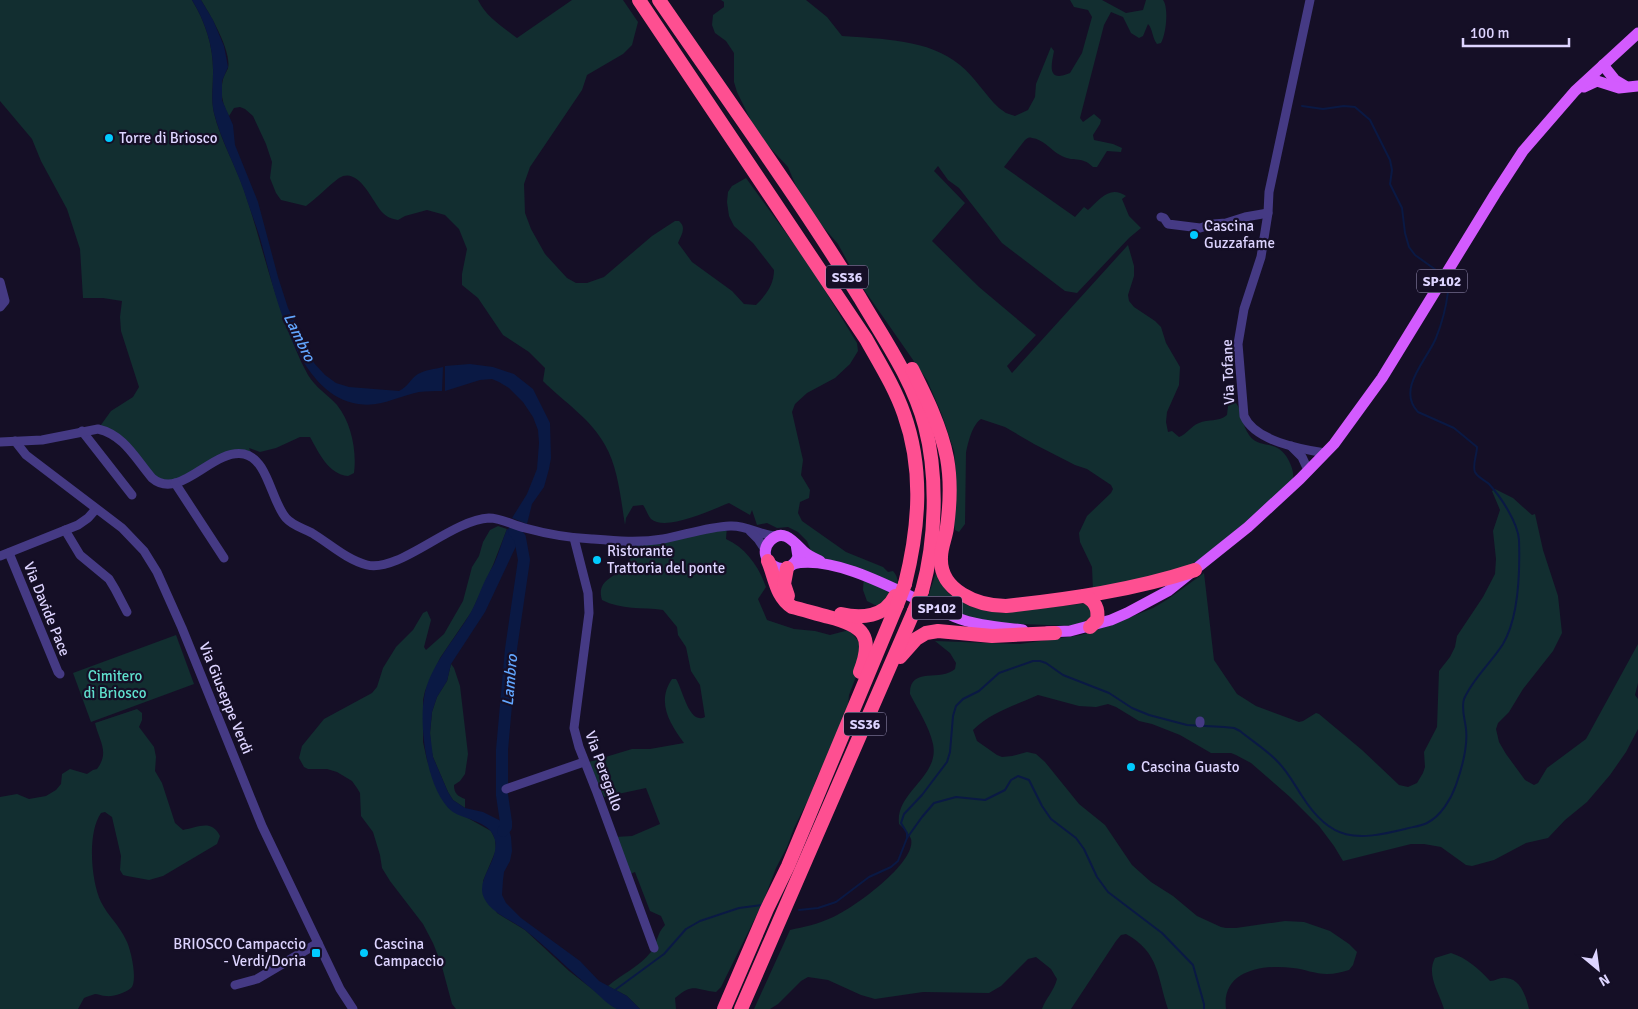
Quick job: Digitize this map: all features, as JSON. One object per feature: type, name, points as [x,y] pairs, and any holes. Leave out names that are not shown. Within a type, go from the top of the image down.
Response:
[{"type":"highway","name":"SS36","points":[[639,0],[866,339],[888,378],[908,427],[918,487],[916,528],[896,600],[788,866],[767,909],[724,1009]]},
{"type":"highway","name":"SS36","points":[[659,0],[830,249],[894,356],[912,390],[925,424],[931,465],[933,528],[927,574],[922,591],[741,1009]]},
{"type":"highway","points":[[830,249],[880,319],[906,360],[926,397],[938,428],[947,458],[949,489],[947,526],[941,557],[944,574],[949,584],[957,592],[996,606],[1015,605],[1084,596],[1142,585],[1194,570]]},
{"type":"highway","points":[[767,556],[779,593],[787,604],[848,622],[859,629],[866,643],[866,657],[836,739],[824,780]]},
{"type":"highway","points":[[790,566],[784,584],[787,595],[798,603],[850,616],[866,617],[880,612],[896,600]]},
{"type":"highway","points":[[1084,596],[1094,602],[1097,610],[1096,620],[1090,627]]},
{"type":"highway","points":[[816,837],[843,784],[900,658],[906,648],[916,639],[926,633],[938,631],[992,636],[1055,633]]},
{"type":"main road","points":[[1604,82],[1601,72],[1603,65],[1638,34]]},
{"type":"main road","points":[[1603,65],[1618,83],[1635,87]]},
{"type":"main road","name":"SP102","points":[[790,566],[807,562],[825,564],[854,572],[969,622],[986,626],[1055,633],[1090,627],[1127,614],[1168,591],[1248,527],[1334,444],[1382,378],[1494,194],[1523,151],[1575,91],[1603,65]]},
{"type":"main road","points":[[1575,91],[1594,81],[1604,82],[1619,88],[1635,87]]},
{"type":"main road","points":[[777,536],[790,537],[796,544],[798,557],[790,566],[777,568],[767,556],[769,542],[777,536]]},
{"type":"main road","name":"SP102","points":[[796,544],[809,556],[825,564]]},
{"type":"street","name":"Via Tofane","points":[[1310,0],[1269,192],[1268,213],[1261,257],[1243,314],[1238,344],[1244,416],[1248,425],[1258,433],[1291,446],[1325,453]]},
{"type":"street","points":[[1161,217],[1168,224],[1200,228],[1268,213]]},
{"type":"street","points":[[0,282],[5,300],[2,305]]},
{"type":"street","points":[[0,441],[42,440],[98,429],[112,433],[158,483],[169,485],[232,454],[247,455],[259,464],[265,474],[276,504],[289,522],[368,566],[396,561],[465,524],[488,518],[574,538],[623,542],[654,541],[709,528],[727,526],[743,526],[766,535],[777,536]]},
{"type":"street","points":[[82,431],[132,495]]},
{"type":"street","points":[[0,441],[26,454]]},
{"type":"street","name":"Via Giuseppe Verdi","points":[[15,442],[26,454],[122,528],[144,551],[157,572],[182,628],[262,826],[340,989],[354,1009]]},
{"type":"street","points":[[1291,446],[1302,458],[1308,470]]},
{"type":"street","points":[[175,483],[224,558]]},
{"type":"street","points":[[0,556],[78,525],[96,509]]},
{"type":"street","points":[[743,526],[753,534],[767,556]]},
{"type":"street","points":[[65,530],[80,555],[116,589],[128,612]]},
{"type":"street","name":"Via Peregallo","points":[[574,538],[582,563],[589,613],[574,728],[578,747],[654,948]]},
{"type":"street","name":"Via Davide Pace","points":[[9,552],[60,674]]},
{"type":"street","points":[[506,789],[584,762]]},
{"type":"street","points":[[236,986],[257,979],[318,942]]},
{"type":"green space","points":[[0,0],[192,0],[205,27],[212,55],[214,113],[244,190],[274,290],[305,369],[318,387],[337,405],[346,420],[354,446],[354,473],[348,476],[335,471],[325,462],[310,437],[300,437],[276,448],[260,452],[249,448],[254,459],[240,454],[163,485],[122,442],[98,429],[111,411],[133,397],[139,387],[121,331],[122,301],[103,298],[83,298],[80,249],[67,209],[41,161],[32,139],[0,101]]},
{"type":"green space","points":[[201,0],[478,0],[490,17],[517,38],[572,0],[623,0],[638,22],[632,45],[623,54],[587,75],[582,90],[530,167],[524,184],[525,213],[531,229],[545,254],[567,278],[576,283],[587,283],[604,277],[652,236],[675,221],[679,221],[683,229],[678,243],[692,262],[732,291],[744,304],[756,305],[769,289],[773,280],[774,270],[753,243],[734,226],[729,216],[727,202],[728,192],[732,186],[746,178],[810,266],[857,343],[858,351],[850,364],[835,378],[807,393],[795,404],[792,412],[803,460],[801,475],[810,490],[809,498],[800,502],[798,513],[802,521],[846,552],[883,567],[888,572],[893,571],[897,577],[898,584],[892,598],[877,606],[867,601],[863,590],[864,573],[818,556],[811,551],[807,541],[798,532],[788,527],[777,528],[767,523],[757,525],[752,510],[750,515],[729,503],[690,518],[667,523],[651,519],[643,505],[633,506],[626,518],[625,525],[616,473],[605,445],[585,419],[543,381],[545,368],[529,352],[503,335],[478,298],[462,285],[462,274],[467,249],[459,229],[445,215],[427,210],[398,220],[391,218],[381,211],[358,180],[346,176],[339,178],[306,206],[281,200],[270,178],[272,162],[266,144],[253,116],[240,107],[234,108],[229,116],[225,107],[222,89],[223,79],[228,68],[227,53],[210,14]]},
{"type":"green space","points":[[721,0],[806,0],[827,17],[842,36],[904,42],[934,50],[948,56],[960,65],[999,108],[1015,116],[1028,110],[1035,97],[1036,84],[1051,47],[1054,51],[1052,71],[1057,76],[1070,73],[1082,53],[1092,17],[1088,10],[1074,7],[1070,0],[1102,0],[1126,13],[1143,10],[1146,0],[1163,0],[1166,9],[1166,21],[1161,43],[1157,44],[1148,24],[1143,36],[1139,38],[1131,33],[1123,17],[1111,12],[1104,25],[1080,118],[1083,122],[1094,114],[1101,120],[1093,135],[1094,140],[1122,148],[1121,152],[1107,151],[1097,167],[1093,167],[1085,161],[1069,159],[1057,153],[1040,140],[1029,138],[1025,140],[1004,167],[1075,217],[1084,207],[1088,210],[1106,195],[1115,192],[1120,193],[1126,196],[1122,199],[1129,216],[1141,228],[1129,238],[1077,293],[1065,291],[1002,243],[959,188],[948,180],[938,166],[934,171],[965,203],[932,241],[979,287],[1036,335],[1007,366],[1012,373],[1128,245],[1134,266],[1134,276],[1128,295],[1129,301],[1134,307],[1161,327],[1166,343],[1180,367],[1179,385],[1167,412],[1168,432],[1172,431],[1179,437],[1199,423],[1224,417],[1227,415],[1228,406],[1231,402],[1236,403],[1249,435],[1253,440],[1274,446],[1284,454],[1292,468],[1293,480],[1228,538],[1185,568],[1093,590],[1092,567],[1080,542],[1079,533],[1087,516],[1111,493],[1113,489],[1111,485],[1087,469],[1075,465],[1034,444],[1005,427],[981,419],[969,439],[966,453],[965,524],[959,532],[955,530],[952,516],[953,487],[956,474],[954,451],[942,415],[927,380],[858,281],[838,244],[810,212],[798,191],[788,167],[758,135],[734,82],[734,53],[726,41],[715,33],[712,25],[713,15],[724,7],[724,2]]},
{"type":"green space","points":[[1495,489],[1513,498],[1532,515],[1535,514],[1543,550],[1558,596],[1562,633],[1553,651],[1523,689],[1509,712],[1498,723],[1496,729],[1499,742],[1525,780],[1534,785],[1538,783],[1547,768],[1586,739],[1638,644],[1638,683],[1635,695],[1638,699],[1638,729],[1626,752],[1610,775],[1587,802],[1565,820],[1548,838],[1526,843],[1494,860],[1472,866],[1466,865],[1441,847],[1424,844],[1411,844],[1343,861],[1319,826],[1290,797],[1251,763],[1231,753],[1211,753],[1180,735],[1139,721],[1108,704],[1096,707],[1079,706],[1038,695],[988,718],[980,724],[973,730],[977,741],[1002,757],[1027,752],[1036,754],[1045,762],[1079,804],[1105,825],[1132,865],[1151,882],[1173,896],[1197,916],[1226,928],[1285,921],[1304,922],[1330,931],[1357,952],[1353,965],[1349,970],[1327,974],[1282,967],[1258,969],[1247,972],[1237,978],[1230,986],[1226,996],[1226,1009],[1168,1009],[1156,967],[1151,958],[1137,941],[1126,934],[1121,935],[1116,941],[1071,1009],[1042,1009],[1057,979],[1051,969],[1036,957],[1028,959],[1001,986],[989,993],[923,992],[875,999],[861,995],[828,980],[808,977],[770,1009],[754,1009],[790,930],[826,920],[853,906],[894,872],[910,849],[911,839],[899,824],[900,813],[910,793],[930,766],[933,756],[933,744],[929,731],[910,694],[911,685],[920,677],[949,673],[955,669],[956,663],[950,653],[935,641],[1020,644],[1081,635],[1153,608],[1204,573],[1214,660],[1237,694],[1256,706],[1299,722],[1316,713],[1319,714],[1362,750],[1399,785],[1408,787],[1417,783],[1423,773],[1425,767],[1424,752],[1437,727],[1439,671],[1450,657],[1455,647],[1457,636],[1483,597],[1495,574],[1496,559],[1493,531],[1500,510],[1492,491]]},
{"type":"green space","points":[[498,526],[507,529],[493,565],[472,611],[440,658],[425,691],[423,700],[423,742],[427,760],[441,797],[448,807],[491,831],[495,839],[496,850],[483,881],[497,913],[525,930],[569,971],[618,1009],[456,1009],[452,1004],[441,963],[433,943],[423,924],[382,868],[373,832],[361,816],[360,793],[357,788],[352,781],[337,772],[304,767],[299,758],[302,746],[324,719],[372,693],[377,687],[383,668],[396,647],[413,630],[423,613],[427,611],[431,620],[424,647],[426,650],[444,634],[463,601],[472,567],[479,556],[483,542],[490,530]]},
{"type":"green space","points":[[727,526],[726,539],[740,547],[756,565],[766,587],[758,599],[767,620],[794,629],[830,635],[849,630],[860,643],[857,674],[849,695],[848,706],[828,756],[776,868],[763,902],[721,987],[716,992],[695,988],[686,990],[675,998],[676,1009],[640,1009],[627,996],[608,986],[646,958],[653,949],[665,925],[661,916],[650,911],[635,872],[630,874],[615,837],[632,836],[660,824],[646,788],[604,797],[589,762],[632,749],[650,749],[684,743],[670,720],[665,704],[667,688],[672,679],[676,679],[687,705],[695,716],[699,718],[705,717],[700,685],[691,671],[686,647],[678,635],[677,627],[663,610],[624,607],[609,603],[602,600],[601,593],[607,580],[621,571],[627,564],[632,555],[635,542]]},
{"type":"green space","points":[[937,569],[948,593],[969,606],[1002,613],[1088,603],[1092,612],[1092,618],[1072,626],[996,623],[969,618],[927,600]]},
{"type":"green space","name":"Cimitero di Briosco","points":[[176,635],[194,684],[91,722],[73,673]]},
{"type":"green space","points":[[451,664],[460,686],[468,754],[465,774],[454,785],[454,788],[460,797],[465,799],[465,808],[453,800],[448,792],[431,748],[432,712],[437,697],[447,681]]},
{"type":"green space","points":[[137,709],[142,713],[139,727],[154,747],[156,757],[155,771],[162,783],[175,823],[183,830],[199,826],[213,827],[220,836],[217,844],[163,876],[149,880],[123,875],[120,870],[121,856],[112,817],[105,812],[101,813],[92,844],[95,882],[101,902],[121,930],[128,944],[132,957],[134,979],[131,988],[115,995],[95,994],[84,998],[78,1009],[0,1009],[0,797],[17,794],[29,799],[46,796],[56,790],[61,784],[62,774],[70,769],[87,774],[97,769],[101,763],[103,752],[95,723]]},
{"type":"green space","points":[[1451,953],[1472,964],[1490,981],[1504,978],[1511,979],[1522,989],[1529,1009],[1444,1009],[1434,984],[1432,971],[1435,958]]},
{"type":"water","points":[[192,0],[201,0],[213,20],[224,46],[228,67],[222,81],[222,100],[233,125],[235,145],[258,202],[288,308],[307,342],[314,363],[336,383],[349,387],[399,391],[418,374],[443,367],[442,391],[419,392],[371,405],[353,403],[332,394],[315,378],[301,357],[289,334],[256,226],[217,123],[213,104],[213,65],[210,45],[205,27]]},
{"type":"water","points":[[470,364],[493,367],[514,374],[533,389],[550,423],[551,458],[549,469],[544,487],[532,504],[527,524],[512,518],[527,494],[537,469],[538,430],[533,417],[523,402],[509,388],[492,379],[480,380],[445,391],[445,366]]},
{"type":"water","points":[[507,529],[524,534],[517,544],[485,612],[451,664],[447,681],[437,697],[432,712],[430,733],[433,757],[453,800],[465,808],[483,812],[501,821],[508,827],[512,851],[503,880],[502,895],[506,903],[521,918],[580,961],[599,981],[627,996],[640,1009],[617,1009],[611,1006],[534,937],[520,926],[497,913],[488,904],[482,890],[483,882],[495,850],[492,833],[479,823],[453,812],[444,803],[431,775],[424,742],[423,725],[424,698],[427,686],[437,664],[473,609],[494,564]]},
{"type":"waterway","points":[[1302,106],[1323,109],[1344,106],[1355,107],[1370,120],[1390,160],[1392,170],[1390,184],[1402,208],[1409,247],[1415,255],[1436,270]]},
{"type":"waterway","points":[[907,838],[907,833],[901,823],[904,814],[922,795],[947,762],[956,706],[963,699],[979,691],[999,673],[1033,661],[1046,663],[1063,675],[1109,693],[1132,708],[1149,715],[1187,725],[1234,728],[1240,731],[1278,762],[1313,811],[1334,830],[1359,836],[1388,833],[1422,825],[1437,816],[1451,796],[1462,765],[1466,736],[1463,710],[1464,699],[1472,684],[1503,644],[1508,633],[1515,607],[1519,566],[1519,540],[1516,526],[1494,489],[1475,472],[1477,447],[1454,428],[1418,412],[1412,403],[1410,394],[1412,384],[1415,375],[1436,338],[1444,315],[1448,292]]},
{"type":"waterway","name":"Lambro","points":[[503,831],[506,827],[506,822],[502,795],[502,750],[511,649],[524,560],[520,538],[514,531]]},
{"type":"waterway","points":[[799,910],[818,908],[836,902],[869,877],[891,867],[898,861],[907,838],[934,803],[956,797],[985,800],[1005,790],[1011,780],[1018,776],[1029,780],[1051,819],[1076,838],[1084,849],[1097,877],[1108,892],[1162,933],[1193,965],[1204,1009]]},
{"type":"waterway","points":[[615,990],[664,954],[686,929],[700,921],[739,908],[762,905]]},
{"type":"place","name":"Torre di Briosco","points":[[109,138]]},
{"type":"place","name":"Cascina Guzzafame","points":[[1194,235]]},
{"type":"place","name":"Ristorante Trattoria del ponte","points":[[597,560]]},
{"type":"place","name":"Cascina Guasto","points":[[1131,767]]},
{"type":"place","name":"BRIOSCO Campaccio - Verdi/Doria","points":[[316,953]]},
{"type":"place","name":"Cascina Campaccio","points":[[364,953]]}]
